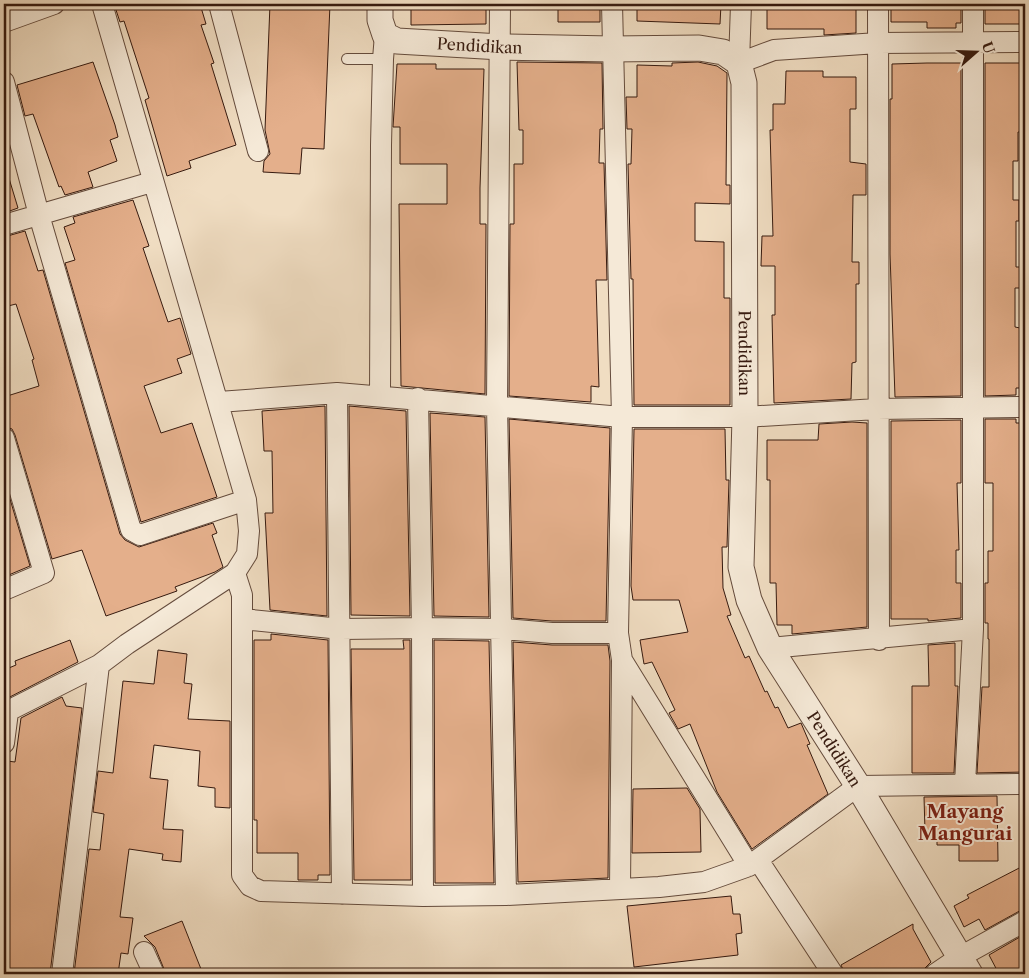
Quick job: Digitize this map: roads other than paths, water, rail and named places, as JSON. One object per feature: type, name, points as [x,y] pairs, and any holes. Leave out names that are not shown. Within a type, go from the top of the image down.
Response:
[{"type":"street","points":[[4,22],[54,4]]},
{"type":"street","points":[[4,744],[6,712],[99,665],[127,644],[235,573],[247,554],[249,530],[246,500],[219,402],[152,182],[102,4]]},
{"type":"street","points":[[218,4],[258,151]]},
{"type":"street","points":[[380,4],[380,20],[385,35],[383,59],[380,396]]},
{"type":"street","points":[[500,4],[497,405],[503,629],[506,894]]},
{"type":"street","points":[[612,4],[622,417],[618,633],[622,660],[620,889]]},
{"type":"street","points":[[741,4],[739,63],[774,50],[878,43],[1025,42]]},
{"type":"street","points":[[878,4],[877,408],[879,640]]},
{"type":"street","points":[[965,784],[973,629],[973,4]]},
{"type":"street","name":"Pendidikan","points":[[385,35],[397,41],[501,47],[700,48],[723,52],[739,63],[744,83],[745,417],[741,567],[749,600],[770,648],[858,786],[965,966]]},
{"type":"street","points":[[4,82],[39,215],[131,530],[140,535],[246,500]]},
{"type":"street","points":[[4,225],[152,182]]},
{"type":"street","points":[[219,402],[337,393],[418,398],[622,417],[745,417],[877,408],[1025,407]]},
{"type":"street","points":[[337,393],[341,629],[342,894]]},
{"type":"street","points":[[418,398],[422,628],[423,896]]},
{"type":"street","points":[[4,438],[12,499],[44,573],[4,590]]},
{"type":"street","points":[[235,573],[242,595],[242,875],[250,886],[261,891],[423,896],[620,889],[704,882],[754,863],[858,786],[1025,784]]},
{"type":"street","points":[[242,619],[341,629],[503,629],[552,634],[618,633]]},
{"type":"street","points":[[770,648],[879,640],[973,629]]},
{"type":"street","points":[[622,660],[754,863],[834,974]]},
{"type":"street","points":[[62,974],[99,665]]},
{"type":"street","points":[[935,974],[965,966],[1025,921]]},
{"type":"street","points":[[144,952],[154,974]]},
{"type":"lane","points":[[347,59],[383,59]]},
{"type":"district","name":"Mayang Mangurai","points":[[965,822]]}]
